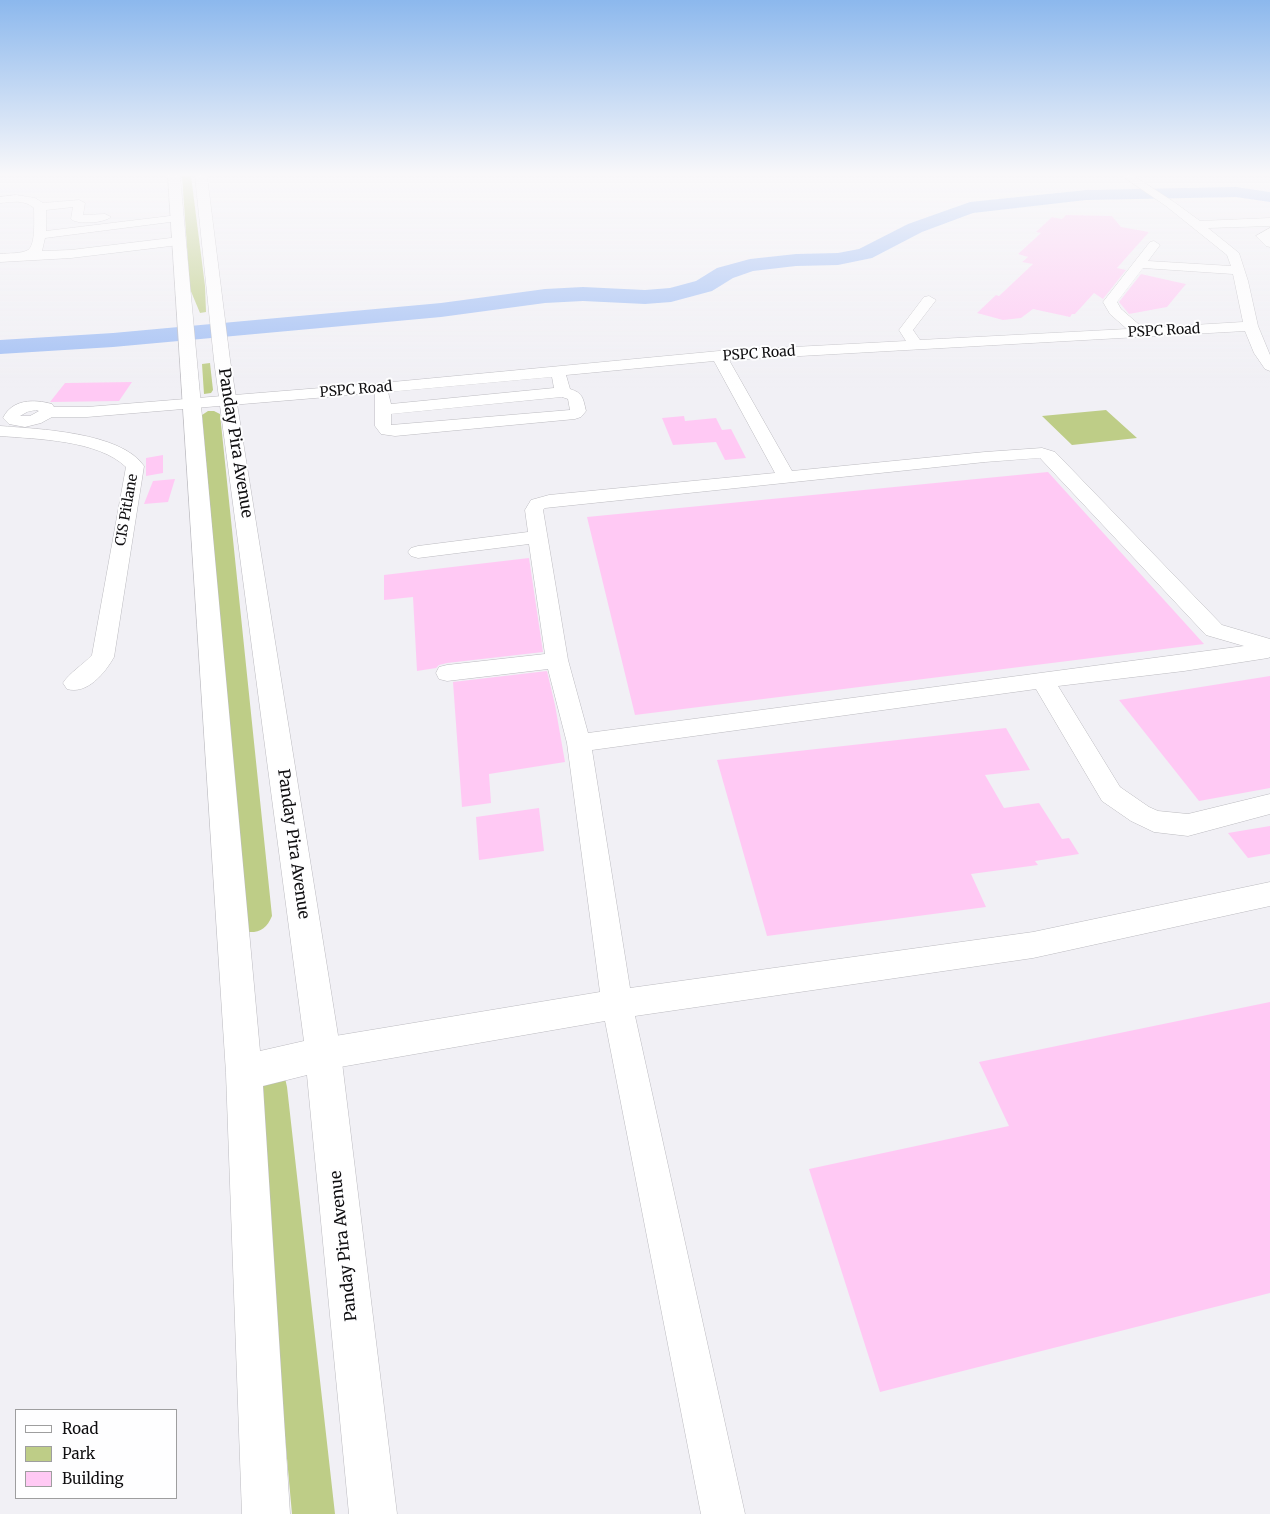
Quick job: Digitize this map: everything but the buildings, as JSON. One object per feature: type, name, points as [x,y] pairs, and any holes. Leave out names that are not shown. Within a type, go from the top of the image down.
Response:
[{"type":"main road","name":"Panday Pira Avenue","points":[[179,247],[189,367],[178,410],[244,1073],[266,1514]]},
{"type":"main road","name":"Panday Pira Avenue","points":[[208,247],[222,360],[323,1054],[373,1514]]},
{"type":"main road","points":[[244,1073],[323,1054]]},
{"type":"street","points":[[28,255],[36,250],[37,247]]},
{"type":"street","points":[[0,258],[71,254],[132,247]]},
{"type":"street","points":[[1141,333],[1115,311],[1110,302],[1153,247]]},
{"type":"street","points":[[1208,247],[1238,267]]},
{"type":"street","points":[[1226,247],[1233,252],[1251,326],[1262,356],[1270,366]]},
{"type":"street","points":[[1140,264],[1238,267]]},
{"type":"street","points":[[916,345],[906,330],[929,300]]},
{"type":"street","name":"PSPC Road","points":[[178,410],[269,397],[719,356],[1251,326]]},
{"type":"street","points":[[719,356],[786,477]]},
{"type":"street","points":[[558,372],[563,392]]},
{"type":"street","points":[[382,388],[383,426],[387,430],[395,431],[575,414],[578,411],[575,396],[563,392],[383,410]]},
{"type":"street","points":[[48,412],[46,407],[36,405],[7,411],[11,418],[16,421],[87,422],[178,410]]},
{"type":"street","points":[[31,421],[48,412],[178,410]]},
{"type":"street","name":"CIS Pitlane","points":[[0,431],[97,445],[122,455],[131,460],[135,466],[103,657],[91,671],[75,683]]},
{"type":"street","points":[[723,1514],[617,1004],[579,743],[557,660],[534,510],[538,504],[549,501],[1042,453],[1049,456],[1214,630],[1270,648]]},
{"type":"street","points":[[418,552],[537,537]]},
{"type":"street","points":[[579,743],[1042,680],[1184,663],[1270,648]]},
{"type":"street","points":[[447,673],[557,660]]},
{"type":"street","points":[[1042,680],[1111,794],[1140,814],[1154,821],[1188,825],[1270,804]]},
{"type":"street","points":[[323,1054],[617,1004],[1033,945],[1270,894]]},
{"type":"green space","points":[[187,247],[200,247],[206,312],[200,313],[190,289]]},
{"type":"green space","points":[[210,363],[213,390],[211,393],[204,394],[202,364]]},
{"type":"green space","points":[[1106,410],[1137,438],[1072,445],[1042,416]]},
{"type":"green space","points":[[208,411],[220,414],[272,916],[268,924],[256,932],[247,932],[202,415]]},
{"type":"green space","points":[[285,1078],[335,1514],[292,1514],[254,1091],[257,1083]]},
{"type":"waterway","points":[[0,347],[113,340],[441,310],[545,296],[583,294],[645,297],[671,295],[704,286],[725,273],[750,265],[796,260],[838,259],[865,254],[879,247]]}]
